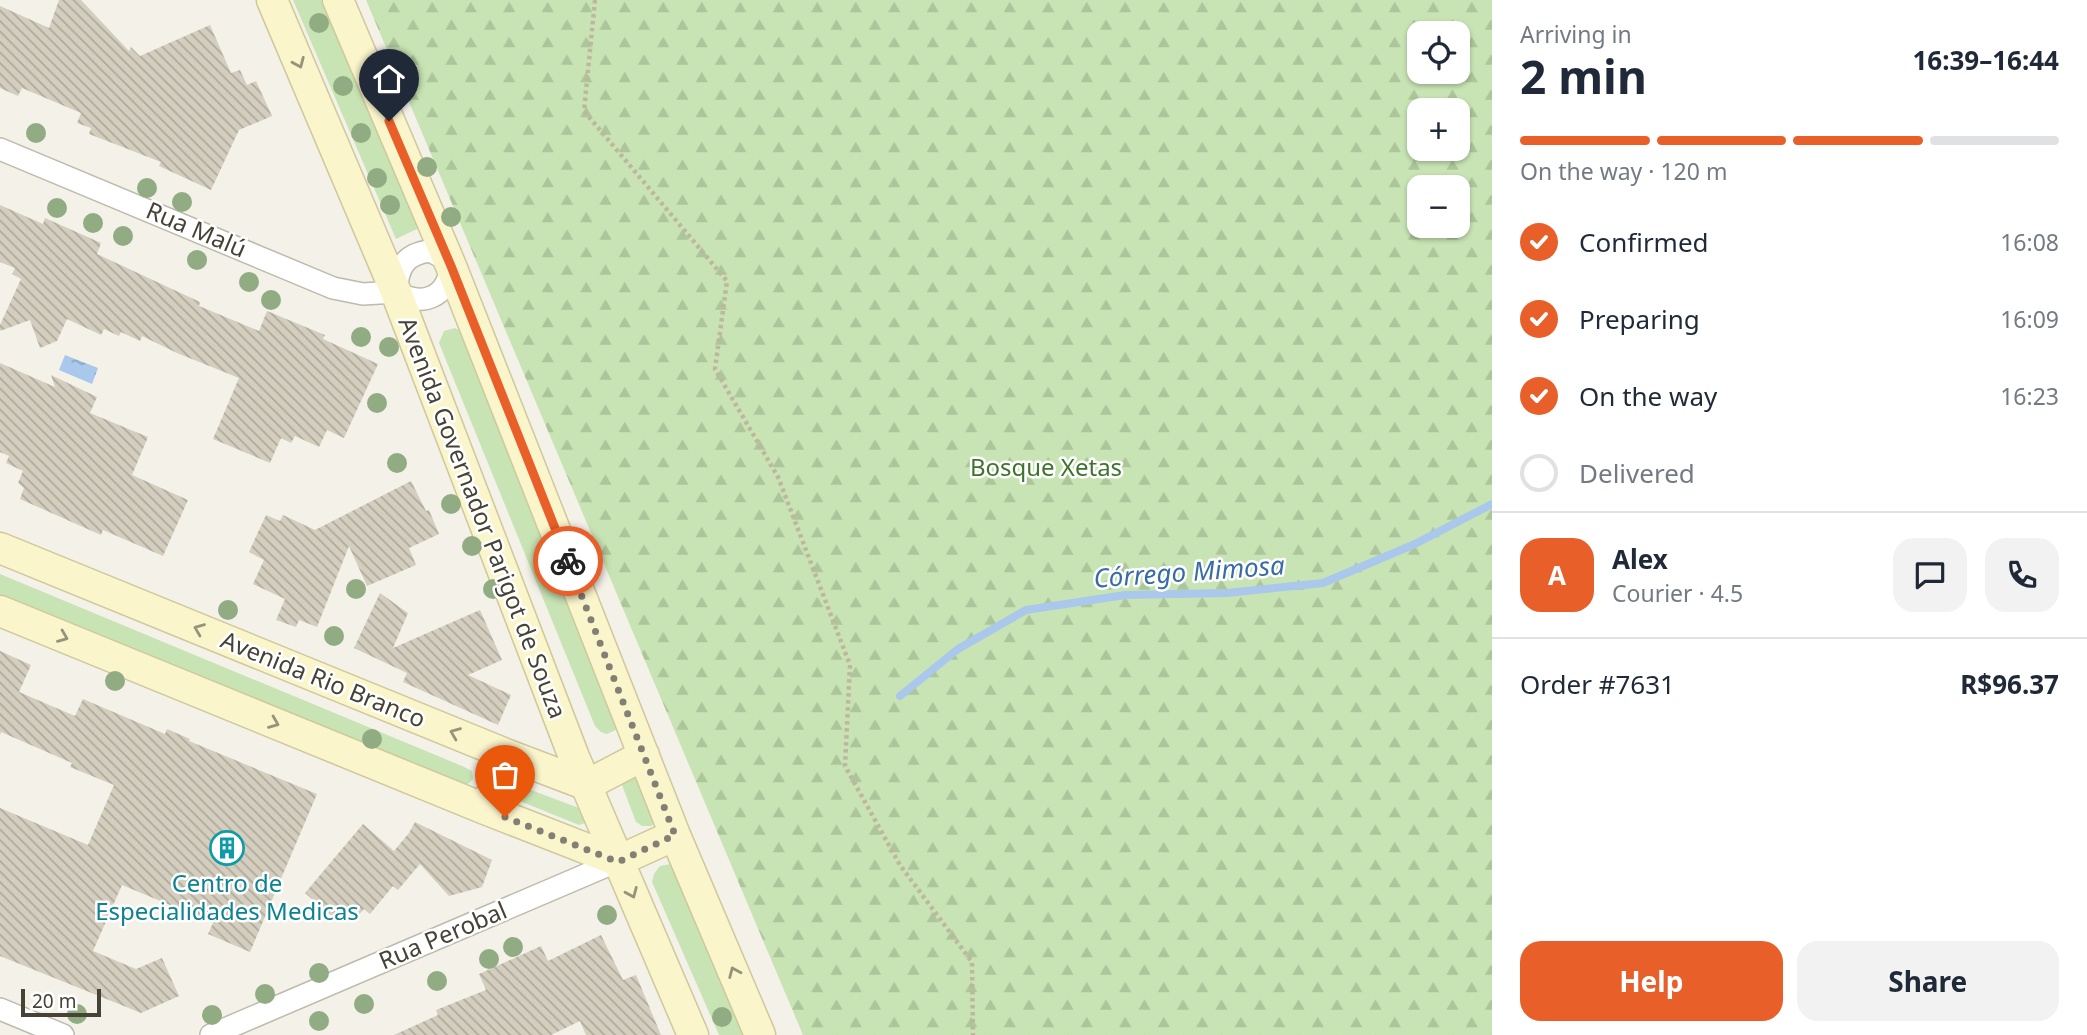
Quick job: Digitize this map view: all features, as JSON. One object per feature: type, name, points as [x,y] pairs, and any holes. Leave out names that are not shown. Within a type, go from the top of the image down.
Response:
[{"type":"street","name":"Avenida Governador Parigot de Souza","points":[[272,0],[396,292],[574,757],[693,1035]]},
{"type":"street","points":[[338,0],[451,266],[675,835],[761,1035]]},
{"type":"street","name":"Rua Malú","points":[[0,149],[333,288],[363,293],[396,292]]},
{"type":"street","points":[[430,251],[451,266],[449,279],[443,289],[433,297],[408,299],[396,292],[397,277],[404,263],[416,253],[430,251]]},
{"type":"street","name":"Avenida Rio Branco","points":[[0,548],[587,785]]},
{"type":"street","points":[[0,611],[618,862]]},
{"type":"street","points":[[485,809],[508,755]]},
{"type":"street","points":[[587,785],[644,755]]},
{"type":"street","name":"Rua Perobal","points":[[211,1035],[618,862],[675,835]]},
{"type":"street","points":[[0,1009],[63,1035]]},
{"type":"path","points":[[595,0],[584,111],[727,281],[715,369],[778,477],[850,665],[845,766],[900,864],[972,962],[973,1035]]},
{"type":"green space","points":[[293,0],[325,0],[421,227],[396,239]]},
{"type":"green space","name":"Bosque Xetas","points":[[366,0],[1492,0],[1492,1035],[803,1035]]},
{"type":"green space","points":[[455,328],[462,332],[618,729],[607,734],[595,726],[439,343],[444,331]]},
{"type":"green space","points":[[0,574],[462,766],[472,771],[473,779],[468,784],[461,785],[0,597]]},
{"type":"green space","points":[[638,773],[660,820],[651,826],[642,826],[636,822],[622,785],[624,778]]},
{"type":"green space","points":[[510,782],[584,810],[587,819],[585,823],[579,825],[505,795]]},
{"type":"green space","points":[[671,864],[754,1035],[719,1035],[652,882],[660,866]]},
{"type":"water","points":[[65,355],[98,368],[92,384],[59,370]]},
{"type":"building","points":[[59,0],[81,0],[129,51],[131,47],[140,56],[210,25],[231,73],[240,70],[247,85],[256,81],[272,116],[239,130],[211,190],[159,166],[161,162],[89,134],[91,128],[77,123],[81,113],[22,88],[18,96],[0,88],[0,6],[49,28]]},
{"type":"building","points":[[0,205],[43,224],[45,218],[101,243],[97,254],[200,302],[199,306],[259,331],[267,311],[325,335],[323,339],[378,364],[344,438],[327,430],[319,447],[295,436],[291,443],[281,438],[270,463],[213,439],[239,378],[142,336],[140,341],[121,332],[119,336],[104,329],[101,335],[67,319],[57,341],[40,348],[30,320],[0,331],[0,325],[21,279],[12,274],[15,268],[0,262]]},
{"type":"building","points":[[0,363],[55,387],[51,375],[97,397],[90,413],[148,437],[132,475],[188,500],[163,556],[103,530],[101,535],[20,499],[24,488],[18,483],[23,471],[6,463],[9,456],[0,452]]},
{"type":"building","points":[[411,481],[426,511],[429,510],[439,534],[409,548],[416,565],[367,586],[349,546],[317,627],[299,620],[296,627],[276,620],[285,599],[253,584],[264,560],[249,552],[266,515],[280,521],[283,515],[315,530]]},
{"type":"building","points":[[380,593],[408,613],[393,648],[480,610],[502,660],[468,675],[511,695],[498,725],[403,682],[407,673],[354,648]]},
{"type":"building","points":[[0,651],[31,665],[19,692],[75,716],[83,699],[165,734],[167,729],[190,739],[189,741],[317,794],[250,952],[208,934],[213,923],[122,885],[93,951],[136,969],[162,958],[179,996],[141,1013],[0,956],[0,808],[88,845],[114,785],[70,767],[72,763],[1,732],[0,735]]},
{"type":"building","points":[[415,822],[492,860],[482,887],[449,896],[420,864],[398,890],[393,886],[370,914],[364,909],[355,919],[348,913],[340,923],[305,893],[363,824],[394,851]]},
{"type":"building","points":[[601,935],[623,980],[636,975],[661,1035],[586,1035],[580,1021],[551,1035],[394,1035],[438,1015],[436,1010],[486,990],[479,974],[541,946],[548,961]]},
{"type":"waterway","name":"Córrego Mimosa","points":[[900,696],[958,649],[1026,610],[1125,595],[1227,593],[1323,583],[1415,544],[1492,504]]},
{"type":"way so far","points":[[505,817],[618,862],[675,835],[568,561]]},
{"type":"place","name":"Centro de Especialidades Medicas","points":[[227,848]]},
{"type":"route","points":[[389,121],[451,266],[568,561]]}]
